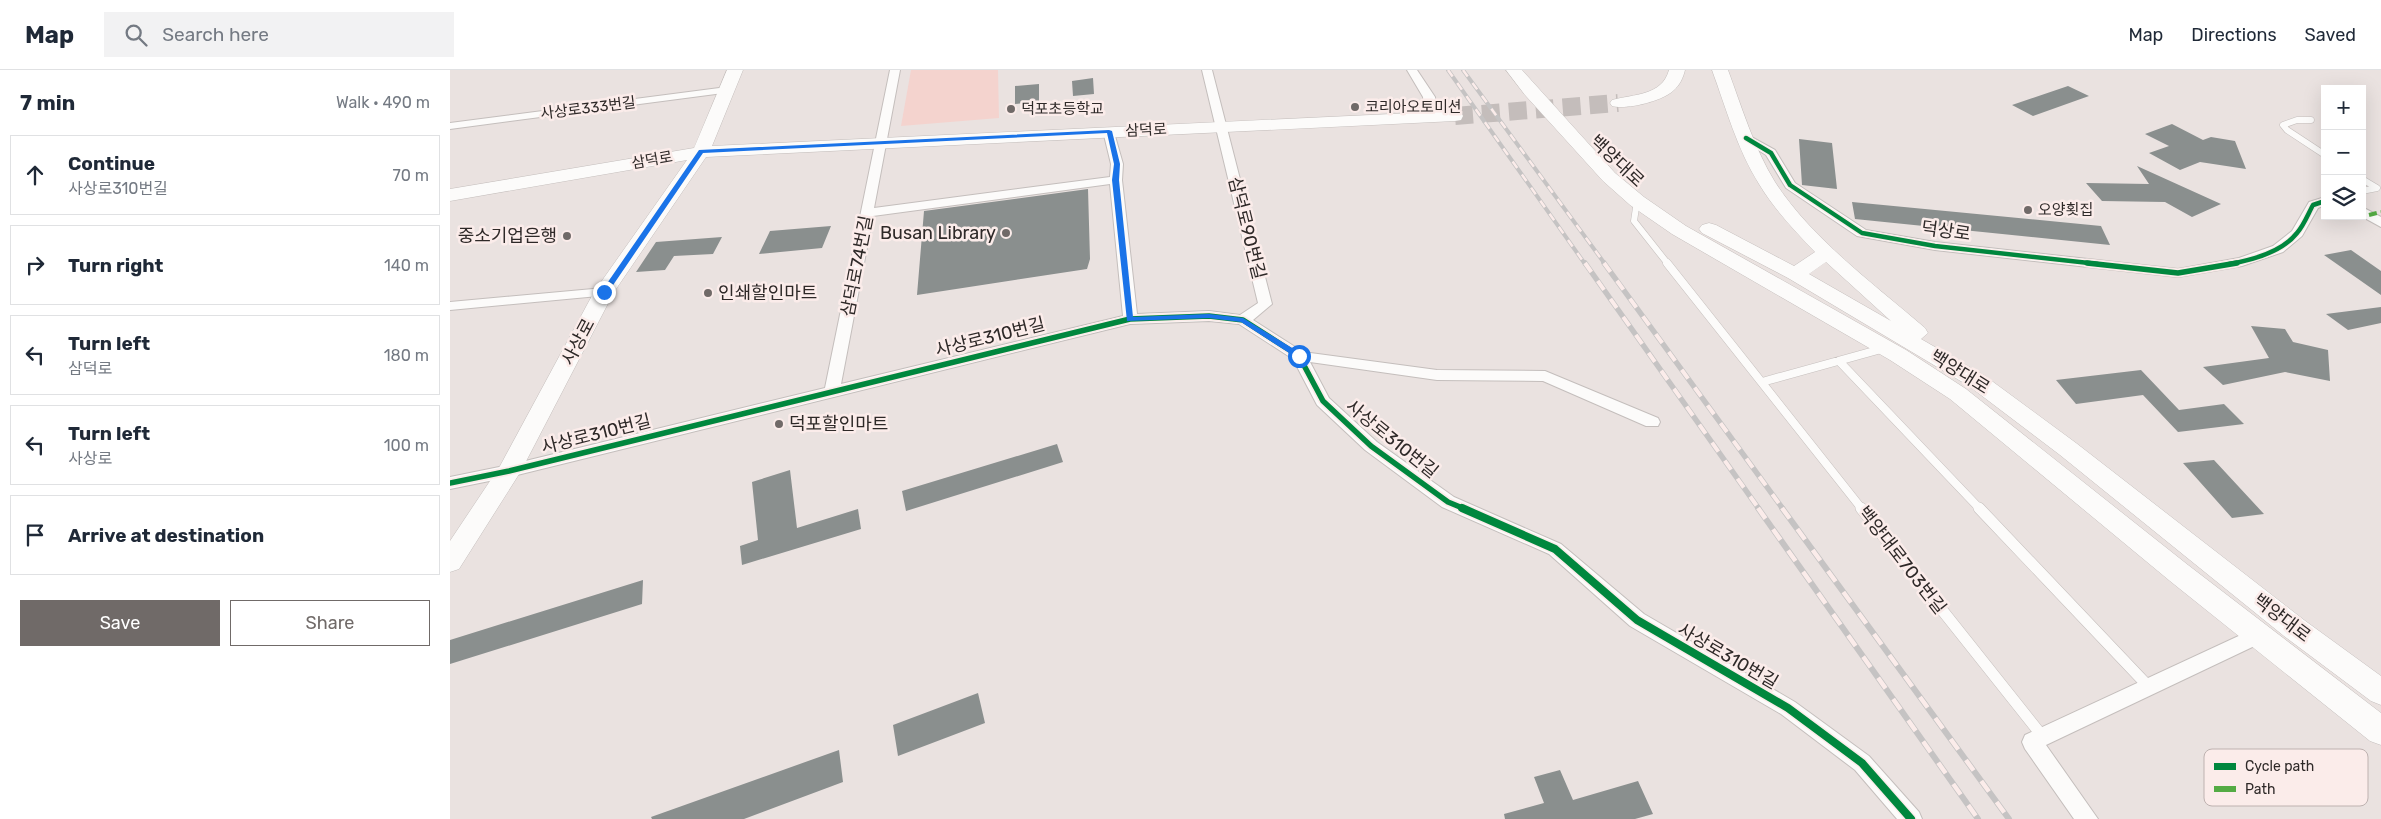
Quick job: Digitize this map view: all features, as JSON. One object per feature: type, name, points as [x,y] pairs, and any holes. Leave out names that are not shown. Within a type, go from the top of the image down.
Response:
[{"type":"main road","name":"사상로","points":[[450,562],[509,471],[604,292],[701,152],[735,70]]},
{"type":"main road","name":"백양대로","points":[[1514,70],[1531,92],[1609,177],[1636,201],[1679,230],[1885,348],[1958,394],[2258,636],[2381,731]]},
{"type":"main road","name":"백양대로","points":[[1533,70],[1583,129],[1632,178],[1660,200],[1697,223],[1795,274],[1977,381],[2368,675],[2381,692]]},
{"type":"main road","points":[[1618,103],[1644,98],[1661,92],[1670,87],[1676,78],[1678,70]]},
{"type":"main road","points":[[1720,70],[1746,138],[1767,183],[1789,212],[1827,253],[1908,325],[1977,381]]},
{"type":"main road","name":"삼덕로","points":[[450,195],[701,152],[1109,131],[1455,116]]},
{"type":"main road","points":[[1795,274],[1827,253]]},
{"type":"main road","points":[[2327,689],[2368,675]]},
{"type":"street","name":"삼덕로74번길","points":[[832,391],[895,70]]},
{"type":"street","points":[[1207,70],[1221,126]]},
{"type":"street","points":[[1412,70],[1429,97],[1431,117]]},
{"type":"street","name":"사상로333번길","points":[[450,126],[727,90]]},
{"type":"street","name":"삼덕로90번길","points":[[1221,126],[1266,304],[1243,320]]},
{"type":"street","points":[[1109,131],[1117,164],[1116,180],[1130,319]]},
{"type":"street","name":"덕상로","points":[[1746,138],[1771,153],[1790,184],[1862,232],[1935,246],[2178,273],[2242,262],[2278,250],[2297,233],[2313,205],[2321,202]]},
{"type":"street","points":[[867,213],[1116,180]]},
{"type":"street","points":[[2366,214],[2381,223]]},
{"type":"street","points":[[450,306],[604,292]]},
{"type":"street","name":"사상로310번길","points":[[450,483],[509,471],[1130,319],[1209,316],[1243,320],[1299,356],[1438,375],[1545,376],[1652,422]]},
{"type":"street","name":"사상로310번길","points":[[1299,356],[1323,402],[1371,446],[1448,502],[1554,549],[1637,620],[1788,708],[1862,763],[1911,819]]},
{"type":"street","points":[[2087,819],[2032,742],[2258,636]]},
{"type":"lane","points":[[2311,120],[2297,120],[2283,125],[2287,130],[2321,152]]},
{"type":"lane","points":[[2366,181],[2377,188],[2366,190]]},
{"type":"lane","name":"백양대로","points":[[1636,201],[1634,221],[1762,382]]},
{"type":"lane","points":[[1762,382],[1885,348]]},
{"type":"lane","points":[[1839,361],[2149,687]]},
{"type":"lane","name":"백양대로703번길","points":[[1762,382],[2043,737]]},
{"type":"shaded area","points":[[911,70],[998,70],[999,118],[901,126]]},
{"type":"building","points":[[1093,78],[1094,94],[1073,96],[1072,81]]},
{"type":"building","points":[[1039,84],[1039,101],[1015,104],[1015,86]]},
{"type":"building","points":[[2068,86],[2089,96],[2033,116],[2012,105]]},
{"type":"building","points":[[2172,124],[2203,140],[2211,137],[2235,141],[2246,169],[2200,162],[2180,170],[2149,153],[2169,146],[2145,134]]},
{"type":"building","points":[[1799,139],[1832,143],[1837,189],[1802,185]]},
{"type":"building","points":[[2137,166],[2221,204],[2192,217],[2165,202],[2102,201],[2086,183],[2149,184]]},
{"type":"building","name":"Busan Library","points":[[1088,189],[1090,259],[1087,269],[917,295],[924,211]]},
{"type":"building","points":[[1852,202],[2101,226],[2110,245],[1855,219]]},
{"type":"building","points":[[831,226],[822,248],[759,254],[770,231]]},
{"type":"building","points":[[722,237],[713,254],[674,256],[665,270],[636,272],[656,242]]},
{"type":"building","points":[[2351,250],[2381,271],[2381,295],[2324,255]]},
{"type":"building","points":[[2381,307],[2381,323],[2348,330],[2326,314]]},
{"type":"building","points":[[2251,326],[2285,329],[2293,342],[2328,350],[2330,381],[2285,372],[2223,385],[2203,367],[2269,358]]},
{"type":"building","points":[[2141,370],[2179,410],[2224,404],[2244,424],[2178,432],[2143,395],[2076,404],[2056,380]]},
{"type":"building","points":[[1057,444],[1063,462],[906,511],[902,491]]},
{"type":"building","points":[[2214,460],[2264,514],[2232,518],[2183,463]]},
{"type":"building","points":[[790,470],[797,528],[858,509],[861,529],[742,565],[740,546],[758,540],[752,482]]},
{"type":"building","points":[[643,580],[642,604],[450,664],[450,640]]},
{"type":"building","points":[[978,693],[985,723],[898,756],[893,725]]},
{"type":"building","points":[[839,750],[843,782],[744,819],[652,819],[651,817]]},
{"type":"building","points":[[1560,770],[1573,800],[1638,781],[1653,814],[1635,819],[1505,819],[1504,814],[1544,803],[1534,777]]},
{"type":"tunnel","points":[[1455,116],[1618,103]]},
{"type":"railway","points":[[1448,70],[1585,264]]},
{"type":"railway","points":[[1463,70],[1605,264]]},
{"type":"railway","points":[[1585,263],[1759,509]]},
{"type":"railway","points":[[1604,263],[1783,509]]},
{"type":"railway","points":[[1758,508],[1978,819]]},
{"type":"railway","points":[[1782,508],[2009,819]]},
{"type":"marked path","points":[[2369,215],[2381,212]]},
{"type":"cycle path","points":[[1746,138],[1771,153],[1790,185],[1862,233],[1935,246],[2178,273],[2242,262],[2278,249],[2297,233],[2313,205],[2321,202]]},
{"type":"cycle path","points":[[450,483],[509,471],[1130,319],[1209,316],[1243,320],[1299,356],[1323,401],[1371,446],[1448,502],[1555,549],[1637,620],[1788,708],[1862,763],[1911,819]]},
{"type":"place","name":"코리아오토미션","points":[[1355,107]]},
{"type":"place","name":"덕포초등학교","points":[[1011,109]]},
{"type":"place","name":"오양횟집","points":[[2028,210]]},
{"type":"place","name":"Busan Library","points":[[1006,233]]},
{"type":"place","name":"중소기업은행","points":[[567,236]]},
{"type":"place","name":"인쇄할인마트","points":[[708,293]]},
{"type":"place","name":"덕포할인마트","points":[[779,424]]},
{"type":"route","points":[[604,292],[701,152],[1109,131],[1117,164],[1116,180],[1130,319],[1209,316],[1243,320],[1299,356]]}]
